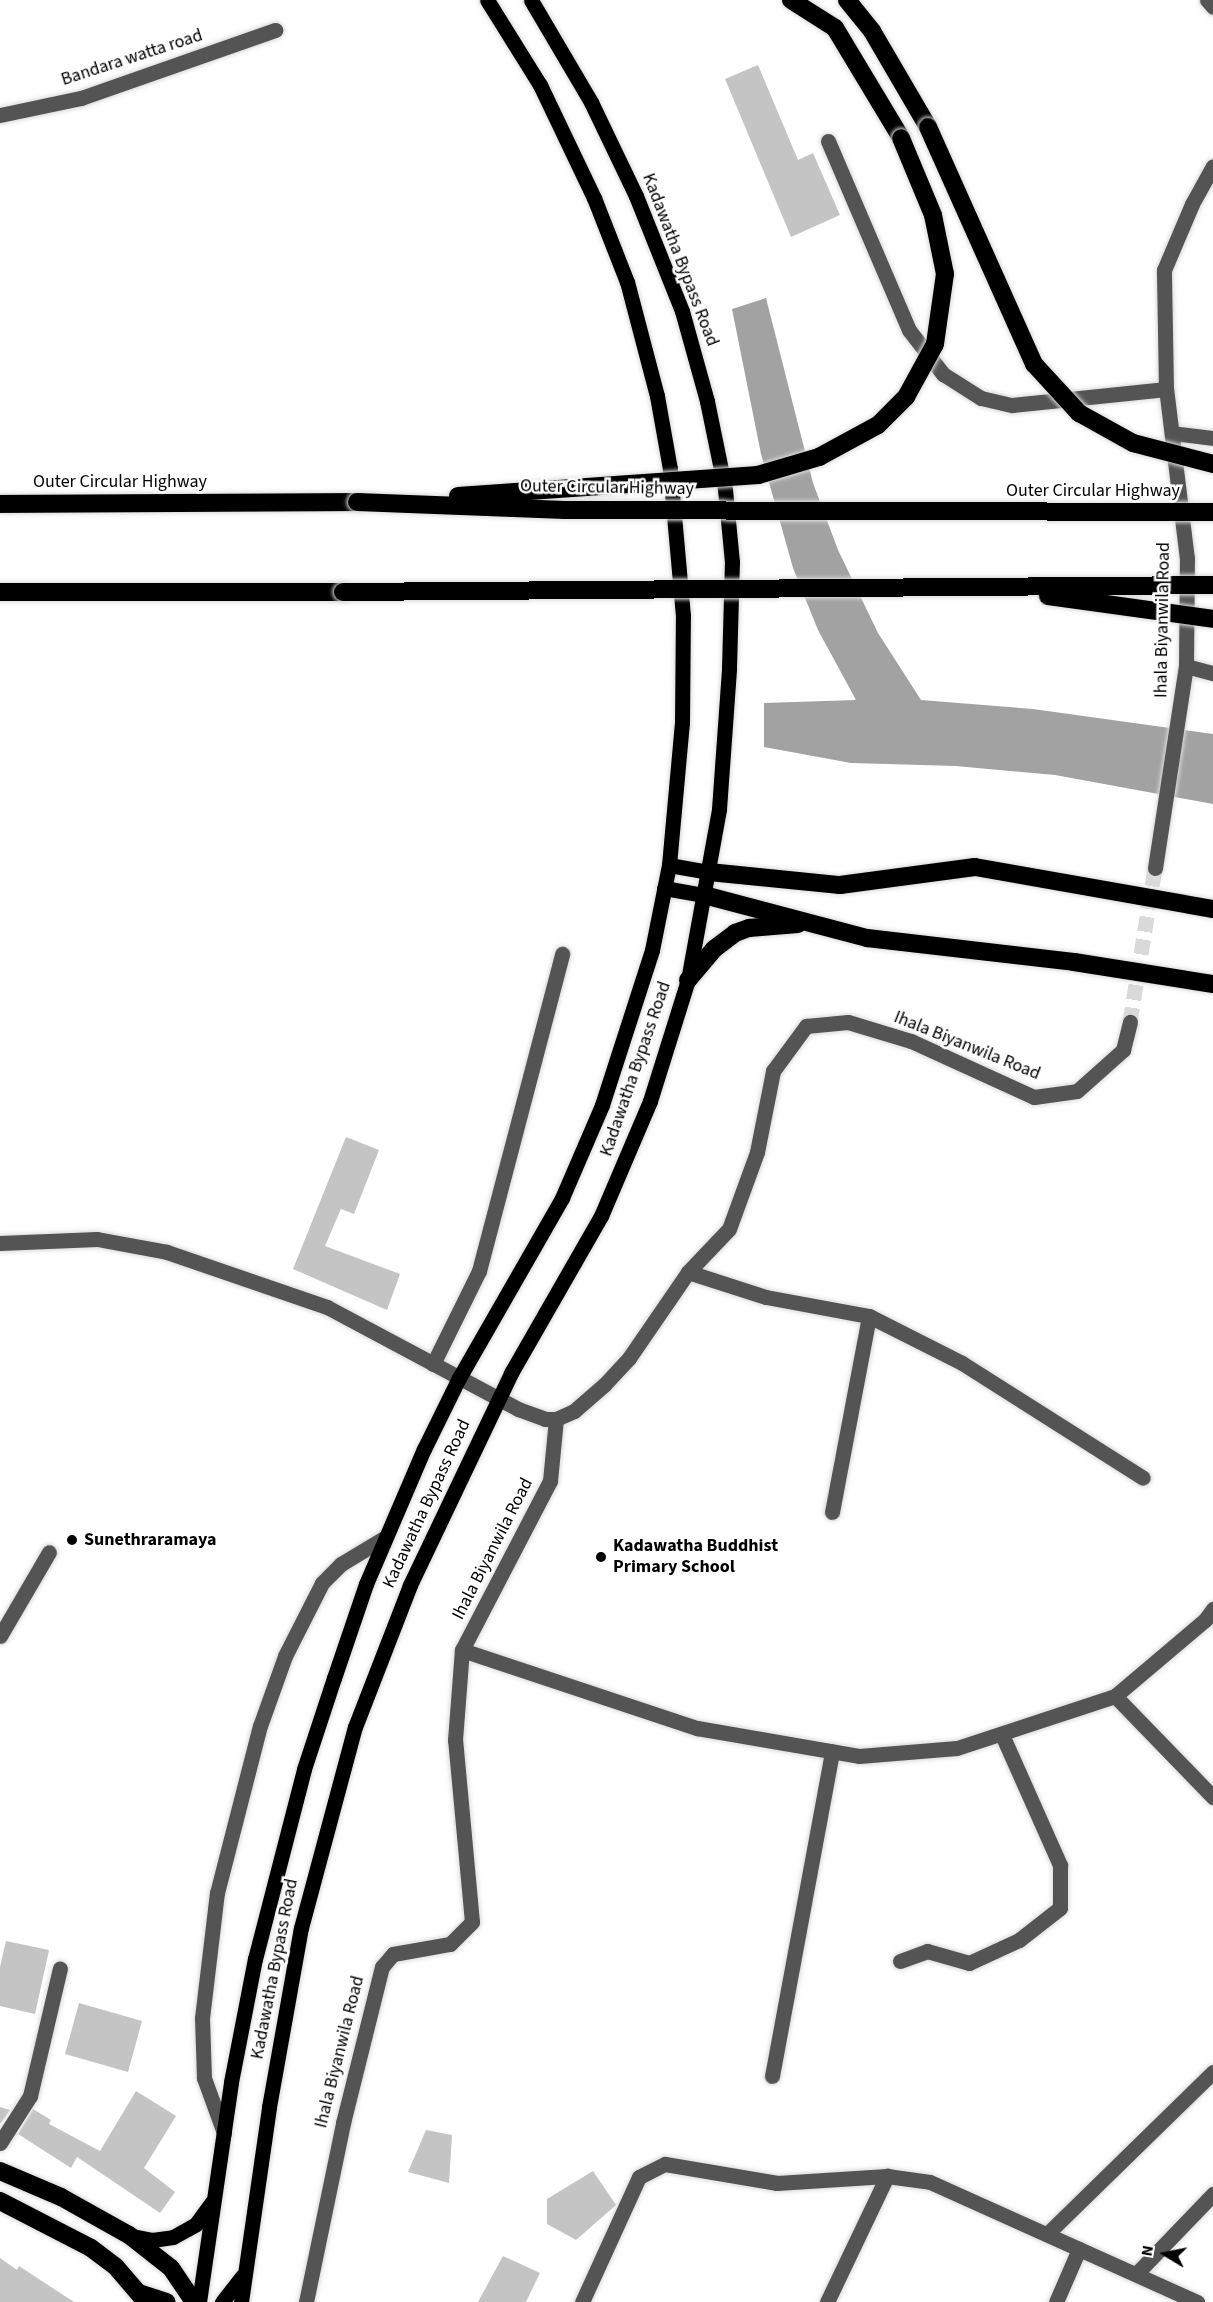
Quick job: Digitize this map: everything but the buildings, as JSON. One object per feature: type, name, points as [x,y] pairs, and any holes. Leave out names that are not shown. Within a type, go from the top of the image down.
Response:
[{"type":"highway","points":[[357,502],[758,475],[819,457],[878,425],[906,397],[935,344],[945,274],[933,215],[901,138],[835,28],[791,0]]},
{"type":"highway","points":[[847,0],[873,31],[928,127],[1034,364],[1079,413],[1133,443],[1213,464]]},
{"type":"highway","name":"Outer Circular Highway","points":[[0,504],[357,502],[565,510],[1213,512]]},
{"type":"highway","points":[[0,592],[1213,585]]},
{"type":"highway","points":[[986,588],[1213,619]]},
{"type":"highway","points":[[709,872],[840,885],[975,867],[1213,909]]},
{"type":"highway","points":[[704,895],[802,924],[867,938],[1074,962],[1213,984]]},
{"type":"highway","points":[[688,980],[714,949],[735,933],[749,928],[802,924]]},
{"type":"highway","points":[[0,2171],[61,2197],[129,2235],[171,2268],[194,2302]]},
{"type":"highway","points":[[0,2201],[91,2248],[143,2297],[167,2302]]},
{"type":"main road","name":"Kadawatha Bypass Road","points":[[199,2302],[240,2035],[275,1877],[324,1708],[384,1538],[459,1378],[562,1198],[602,1105],[639,995],[669,865],[682,723],[683,616],[671,481],[657,396],[627,282],[594,198],[540,85],[487,0]]},
{"type":"main road","name":"Kadawatha Bypass Road","points":[[241,2302],[290,1985],[324,1832],[355,1727],[389,1632],[498,1398],[580,1256],[624,1166],[650,1101],[688,980],[709,872],[723,767],[731,604],[729,526],[719,454],[685,320],[640,206],[591,102],[531,0]]},
{"type":"main road","points":[[669,865],[709,872]]},
{"type":"main road","points":[[664,888],[704,895]]},
{"type":"main road","points":[[129,2235],[152,2240],[173,2237],[196,2224],[213,2200]]},
{"type":"main road","points":[[222,2302],[245,2271]]},
{"type":"street","points":[[1207,0],[1213,7]]},
{"type":"street","name":"Bandara watta road","points":[[0,115],[81,98],[275,30]]},
{"type":"street","points":[[828,141],[909,330],[943,374],[981,398],[1012,405],[1166,389]]},
{"type":"street","name":"Ihala Biyanwila Road","points":[[1155,868],[1181,716],[1186,666],[1187,559],[1166,389],[1164,270],[1192,204],[1213,166]]},
{"type":"street","points":[[1172,433],[1213,438]]},
{"type":"street","points":[[1186,666],[1213,673]]},
{"type":"street","points":[[433,1364],[479,1271],[562,954]]},
{"type":"street","name":"Ihala Biyanwila Road","points":[[306,2302],[343,2123],[381,1967],[393,1954],[450,1944],[472,1922],[454,1740],[462,1650],[550,1481],[556,1419],[589,1400],[623,1365],[688,1272],[729,1229],[758,1152],[773,1071],[806,1026],[848,1022],[911,1041],[1034,1097],[1077,1091],[1123,1050],[1130,1022]]},
{"type":"street","points":[[0,1243],[97,1239],[167,1252],[327,1307],[532,1415],[556,1419]]},
{"type":"street","points":[[688,1272],[766,1297],[869,1316],[962,1363],[1143,1478]]},
{"type":"street","points":[[832,1512],[869,1316]]},
{"type":"street","points":[[224,2133],[204,2078],[202,2018],[217,1893],[260,1725],[285,1656],[318,1589],[341,1564],[384,1538]]},
{"type":"street","points":[[0,1636],[49,1552]]},
{"type":"street","points":[[462,1650],[697,1728],[859,1756],[957,1748],[1115,1696],[1205,1620],[1213,1609]]},
{"type":"street","points":[[1115,1696],[1213,1797]]},
{"type":"street","points":[[900,1961],[927,1951],[969,1962],[1019,1940],[1060,1908],[1060,1865],[1002,1735]]},
{"type":"street","points":[[772,2076],[832,1751]]},
{"type":"street","points":[[0,2143],[30,2096],[60,1968]]},
{"type":"street","points":[[1047,2234],[1213,2072]]},
{"type":"street","points":[[582,2302],[639,2176],[665,2164],[777,2183],[887,2176],[930,2182],[1137,2273],[1197,2302]]},
{"type":"street","points":[[827,2302],[887,2176]]},
{"type":"street","points":[[1137,2273],[1213,2194]]},
{"type":"street","points":[[1056,2302],[1079,2248]]},
{"type":"shaded area","points":[[766,298],[813,483],[838,550],[878,633],[921,700],[1033,709],[1213,734],[1213,804],[1055,775],[956,766],[851,763],[764,747],[764,703],[856,700],[818,630],[793,568],[761,454],[732,309]]},
{"type":"tunnel","points":[[1130,1022],[1155,868]]},
{"type":"place","name":"Sunethraramaya","points":[[72,1540]]},
{"type":"place","name":"Kadawatha Buddhist Primary School","points":[[601,1557]]}]
